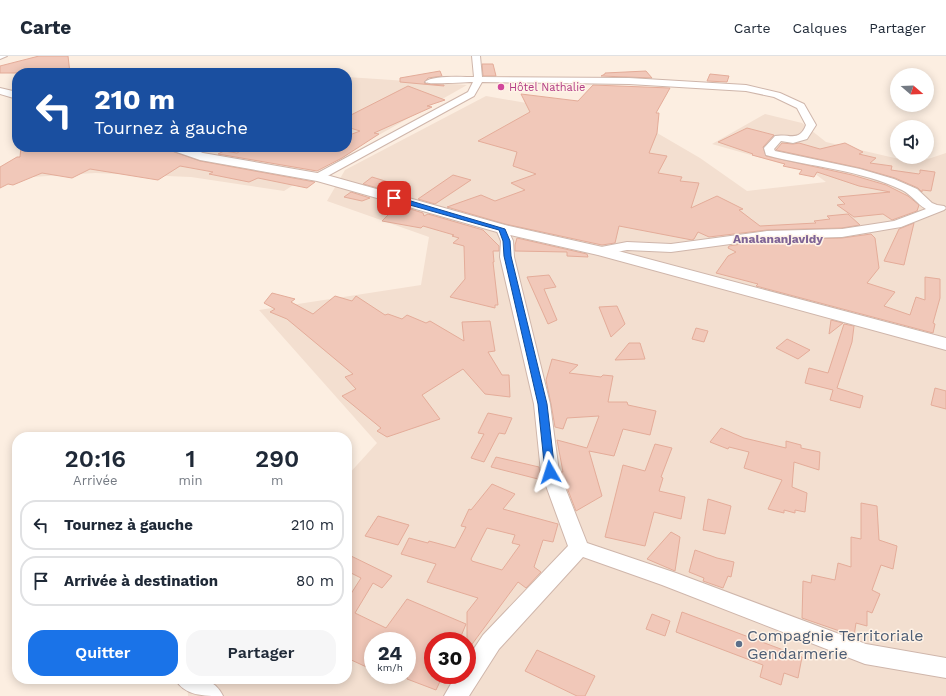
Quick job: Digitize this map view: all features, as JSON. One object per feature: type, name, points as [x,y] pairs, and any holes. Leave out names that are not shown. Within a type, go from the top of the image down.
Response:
[{"type":"street","points":[[318,177],[462,100],[476,88],[478,80],[476,56]]},
{"type":"street","points":[[429,82],[439,80],[670,82],[746,88],[777,95],[801,106],[811,125],[810,130],[803,137],[793,140],[779,138],[769,148],[770,153],[864,173],[891,182],[915,193],[926,206],[941,207]]},
{"type":"street","points":[[0,91],[12,95]]},
{"type":"street","points":[[189,152],[200,156],[251,166],[318,177],[502,229],[601,251],[946,344]]},
{"type":"street","points":[[601,251],[627,246],[671,248],[767,235],[842,233],[897,224],[941,207]]},
{"type":"street","points":[[502,229],[507,241],[507,256],[542,404],[550,472],[579,548]]},
{"type":"street","points":[[579,548],[669,579],[865,654],[946,668]]},
{"type":"street","points":[[456,696],[491,642],[579,548]]},
{"type":"street","points":[[194,684],[211,696]]},
{"type":"shaded area","points":[[352,77],[467,85],[352,150]]},
{"type":"shaded area","points":[[486,96],[640,123],[700,158],[747,191],[826,182],[814,173],[712,144],[765,114],[802,123],[826,142],[890,157],[890,164],[934,164],[934,157],[946,153],[946,696],[188,696],[187,684],[352,684],[352,470],[377,443],[259,310],[421,285],[429,237],[327,201],[345,170]]},
{"type":"shaded area","points":[[30,152],[349,152],[284,191],[191,177],[95,173],[0,179]]},
{"type":"building","points":[[39,56],[68,56],[69,68],[12,68],[12,73],[0,73],[0,66]]},
{"type":"building","points":[[482,64],[493,64],[496,76],[483,76]]},
{"type":"building","points":[[440,71],[442,76],[428,78],[424,83],[444,86],[400,82],[400,78]]},
{"type":"building","points":[[646,71],[652,78],[601,76],[605,73]]},
{"type":"building","points":[[710,74],[729,76],[727,82],[707,81]]},
{"type":"building","points":[[593,85],[670,88],[656,113],[659,113],[657,133],[649,153],[667,156],[658,173],[682,177],[680,181],[699,183],[691,208],[717,196],[743,209],[739,210],[760,226],[816,223],[814,221],[830,219],[827,216],[848,214],[860,225],[842,228],[767,230],[709,237],[698,232],[692,240],[619,226],[615,243],[602,245],[505,224],[447,207],[481,195],[495,201],[525,190],[511,183],[536,174],[513,166],[517,152],[478,141],[530,112],[521,94],[578,101]]},
{"type":"building","points":[[408,86],[445,100],[427,106],[432,107],[374,133],[379,134],[352,152],[352,134],[360,131],[352,129],[352,114]]},
{"type":"building","points":[[747,128],[774,135],[763,147],[766,156],[852,175],[886,185],[908,196],[919,205],[917,211],[892,220],[883,214],[854,217],[837,205],[845,204],[838,197],[890,192],[859,186],[817,172],[814,177],[799,174],[802,170],[783,166],[785,164],[752,155],[753,154],[718,142]]},
{"type":"building","points":[[782,143],[799,143],[820,149],[845,143],[863,152],[859,154],[876,158],[870,163],[892,166],[891,170],[919,174],[920,170],[935,172],[931,191],[922,190],[922,192],[918,188],[895,178],[860,168],[776,150]]},
{"type":"building","points":[[20,152],[175,152],[200,161],[315,182],[307,188],[258,178],[249,182],[209,174],[213,172],[180,166],[158,180],[90,169],[72,178],[42,173],[13,185],[8,184],[0,188],[0,167],[17,157],[20,157]]},
{"type":"building","points":[[222,152],[351,152],[317,171],[218,154]]},
{"type":"building","points":[[453,175],[471,180],[435,204],[418,199]]},
{"type":"building","points":[[372,177],[395,184],[385,190],[363,184]]},
{"type":"building","points":[[351,192],[370,198],[362,201],[344,197]]},
{"type":"building","points":[[404,207],[423,213],[424,216],[428,214],[483,230],[499,246],[499,251],[493,251],[498,305],[495,305],[495,308],[450,297],[465,279],[464,246],[453,243],[459,238],[452,236],[454,235],[423,226],[421,228],[382,221],[393,210],[398,211]]},
{"type":"building","points":[[914,223],[904,265],[884,261],[899,229]]},
{"type":"building","points":[[871,234],[875,238],[879,268],[867,283],[895,292],[884,306],[910,315],[916,297],[925,300],[925,277],[940,279],[940,298],[933,323],[935,324],[933,333],[756,286],[758,284],[716,273],[728,256],[736,252],[728,248],[729,246],[767,240],[842,238]]},
{"type":"building","points":[[517,238],[587,254],[588,257],[567,256],[567,252],[515,251]]},
{"type":"building","points":[[549,275],[556,287],[544,289],[557,320],[548,324],[527,277]]},
{"type":"building","points":[[272,293],[295,299],[291,302],[313,314],[335,296],[352,301],[356,296],[385,315],[388,314],[402,319],[407,315],[426,323],[430,321],[464,341],[462,322],[490,321],[495,351],[488,352],[502,375],[509,375],[510,397],[485,394],[463,369],[422,395],[440,419],[387,437],[377,431],[381,428],[342,396],[356,389],[345,377],[353,374],[287,319],[270,312],[275,309],[264,303]]},
{"type":"building","points":[[617,306],[625,324],[611,337],[599,307]]},
{"type":"building","points":[[831,320],[843,323],[829,334]]},
{"type":"building","points":[[844,324],[854,326],[852,342],[837,388],[863,396],[860,408],[830,400],[833,390],[805,383],[809,368],[828,373]]},
{"type":"building","points":[[696,328],[708,331],[704,342],[692,339]]},
{"type":"building","points":[[787,339],[810,350],[798,359],[776,348]]},
{"type":"building","points":[[629,343],[640,343],[645,359],[615,360]]},
{"type":"building","points":[[552,359],[578,365],[569,373],[601,377],[603,375],[613,376],[608,402],[627,402],[628,405],[656,411],[650,435],[623,429],[614,456],[589,451],[602,496],[576,511],[561,472],[563,472],[557,440],[587,448],[599,416],[567,418],[563,429],[555,427],[546,380]]},
{"type":"building","points":[[935,388],[946,391],[946,409],[931,405]]},
{"type":"building","points":[[488,413],[512,418],[505,434],[499,433],[484,462],[471,458],[484,434],[478,433]]},
{"type":"building","points":[[721,428],[744,438],[786,448],[786,441],[801,445],[801,448],[820,452],[819,470],[794,462],[792,487],[807,493],[805,512],[795,510],[795,513],[784,510],[784,513],[768,509],[782,480],[744,468],[749,452],[729,447],[728,449],[710,442]]},
{"type":"building","points":[[655,444],[672,448],[661,477],[663,478],[659,491],[685,497],[681,519],[654,512],[645,546],[605,537],[623,465],[645,471]]},
{"type":"building","points":[[496,457],[539,467],[540,474],[538,479],[491,467]]},
{"type":"building","points":[[492,484],[515,494],[503,509],[558,524],[553,542],[543,540],[534,567],[541,572],[526,588],[518,582],[476,639],[476,632],[467,632],[467,612],[478,598],[427,582],[436,564],[401,554],[409,538],[428,543],[429,541],[455,548],[466,527],[461,526],[469,509],[471,510]],"holes":[[[487,528],[515,535],[512,543],[520,545],[502,570],[472,561],[471,559]]]},
{"type":"building","points":[[708,499],[731,506],[725,534],[703,530]]},
{"type":"building","points":[[861,503],[877,506],[879,540],[897,546],[893,569],[881,565],[872,590],[880,594],[872,613],[867,611],[867,626],[856,623],[854,636],[802,618],[803,581],[811,583],[812,575],[835,580],[838,563],[851,567],[851,537],[861,539]]},
{"type":"building","points":[[378,516],[409,525],[398,545],[365,536]]},
{"type":"building","points":[[671,532],[680,537],[675,571],[647,559]]},
{"type":"building","points":[[695,550],[734,562],[731,577],[728,576],[723,588],[703,581],[704,578],[689,572]]},
{"type":"building","points":[[352,556],[392,576],[382,588],[373,583],[355,613],[386,628],[407,599],[466,624],[463,632],[424,632],[424,684],[439,684],[436,690],[416,682],[416,632],[364,632],[364,666],[352,660],[352,592],[361,578],[352,574]]},
{"type":"building","name":"Compagnie Territoriale Gendarmerie","points":[[682,612],[802,657],[798,678],[784,673],[781,685],[760,677],[763,665],[676,632]]},
{"type":"building","points":[[652,614],[670,621],[665,636],[646,629]]},
{"type":"building","points":[[537,650],[595,676],[585,696],[577,696],[525,671]]},
{"type":"place","name":"Hôtel Nathalie","points":[[501,87]]},
{"type":"place","name":"Compagnie Territoriale Gendarmerie","points":[[739,644]]},
{"type":"district","name":"Analananjavidy","points":[[778,239]]},
{"type":"route","points":[[394,198],[502,229],[507,241],[507,256],[542,404],[550,472]]}]
